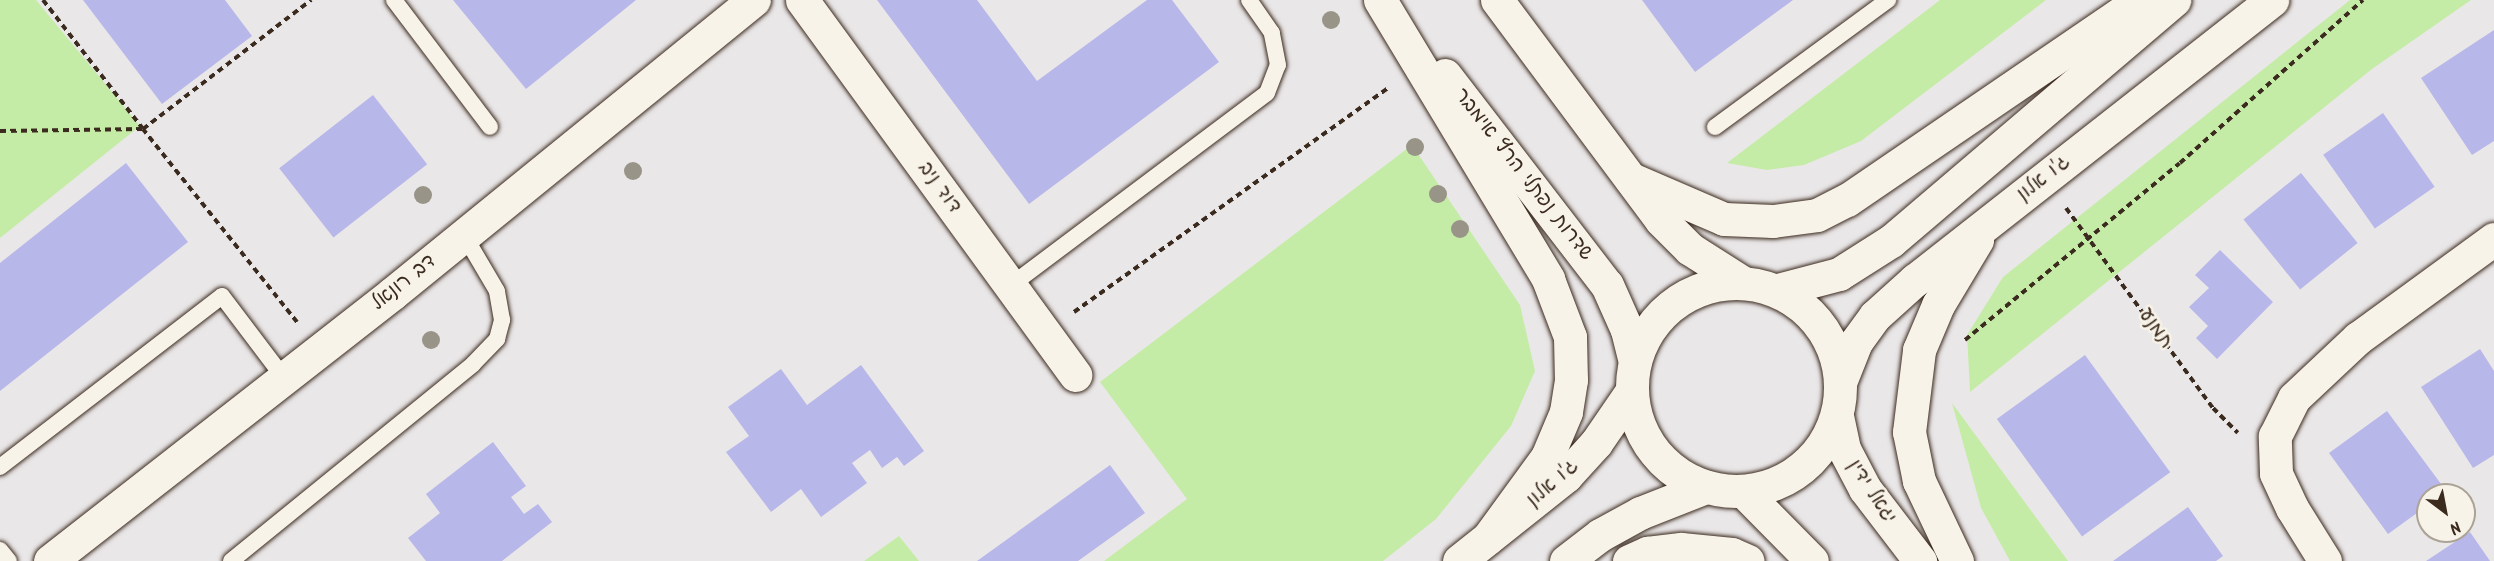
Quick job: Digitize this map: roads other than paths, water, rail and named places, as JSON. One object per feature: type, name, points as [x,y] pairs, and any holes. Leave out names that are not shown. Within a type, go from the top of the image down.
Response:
[{"type":"main road","name":"דב רונאל","points":[[50,561],[464,235],[754,0]]},
{"type":"main road","name":"דוד ניב","points":[[802,0],[1075,375]]},
{"type":"main road","points":[[1380,0],[1548,279],[1570,337],[1572,380],[1566,412],[1547,457],[1488,538]]},
{"type":"main road","name":"שדרות נפתלי הרץ אימבר","points":[[1391,0],[1606,285],[1628,330],[1633,376]]},
{"type":"main road","points":[[1497,0],[1661,220],[1690,249],[1742,282]]},
{"type":"main road","points":[[1631,179],[1724,219],[1773,221],[1817,215],[1847,200],[2140,0]]},
{"type":"main road","points":[[1778,290],[1839,274],[1891,241],[2174,0]]},
{"type":"main road","name":"ג'ו אלון","points":[[1841,380],[1856,342],[1875,316],[2044,178],[2272,0]]},
{"type":"main road","points":[[1957,561],[1919,481],[1909,432],[1918,361],[1938,305],[1986,225]]},
{"type":"main road","points":[[2325,561],[2292,508],[2276,472],[2275,436],[2294,398],[2358,338],[2494,239]]},
{"type":"main road","points":[[1742,282],[1778,290],[1803,305],[1822,326],[1835,352],[1841,380],[1837,416],[1823,445],[1801,469],[1774,484],[1743,491],[1706,487],[1678,474],[1654,452],[1637,423],[1633,376],[1650,328],[1674,302],[1707,286],[1742,282]]},
{"type":"main road","name":"ג'ו אלון","points":[[1459,561],[1566,476],[1596,443],[1633,376]]},
{"type":"main road","name":"יגאל ידין","points":[[1837,416],[1844,449],[1865,489],[1920,561]]},
{"type":"main road","points":[[1566,561],[1600,535],[1640,513],[1706,487]]},
{"type":"main road","points":[[1743,491],[1812,561]]},
{"type":"main road","points":[[1629,561],[1647,553],[1682,549],[1732,554],[1748,561]]},
{"type":"lane","points":[[394,0],[490,127]]},
{"type":"lane","points":[[1010,286],[1267,93],[1278,66],[1272,33],[1249,0]]},
{"type":"lane","points":[[1715,127],[1888,0]]},
{"type":"lane","points":[[231,561],[473,364],[497,339],[502,320],[497,291],[464,235]]},
{"type":"lane","points":[[0,467],[222,296],[284,378]]},
{"type":"lane","points":[[0,550],[9,561]]}]
